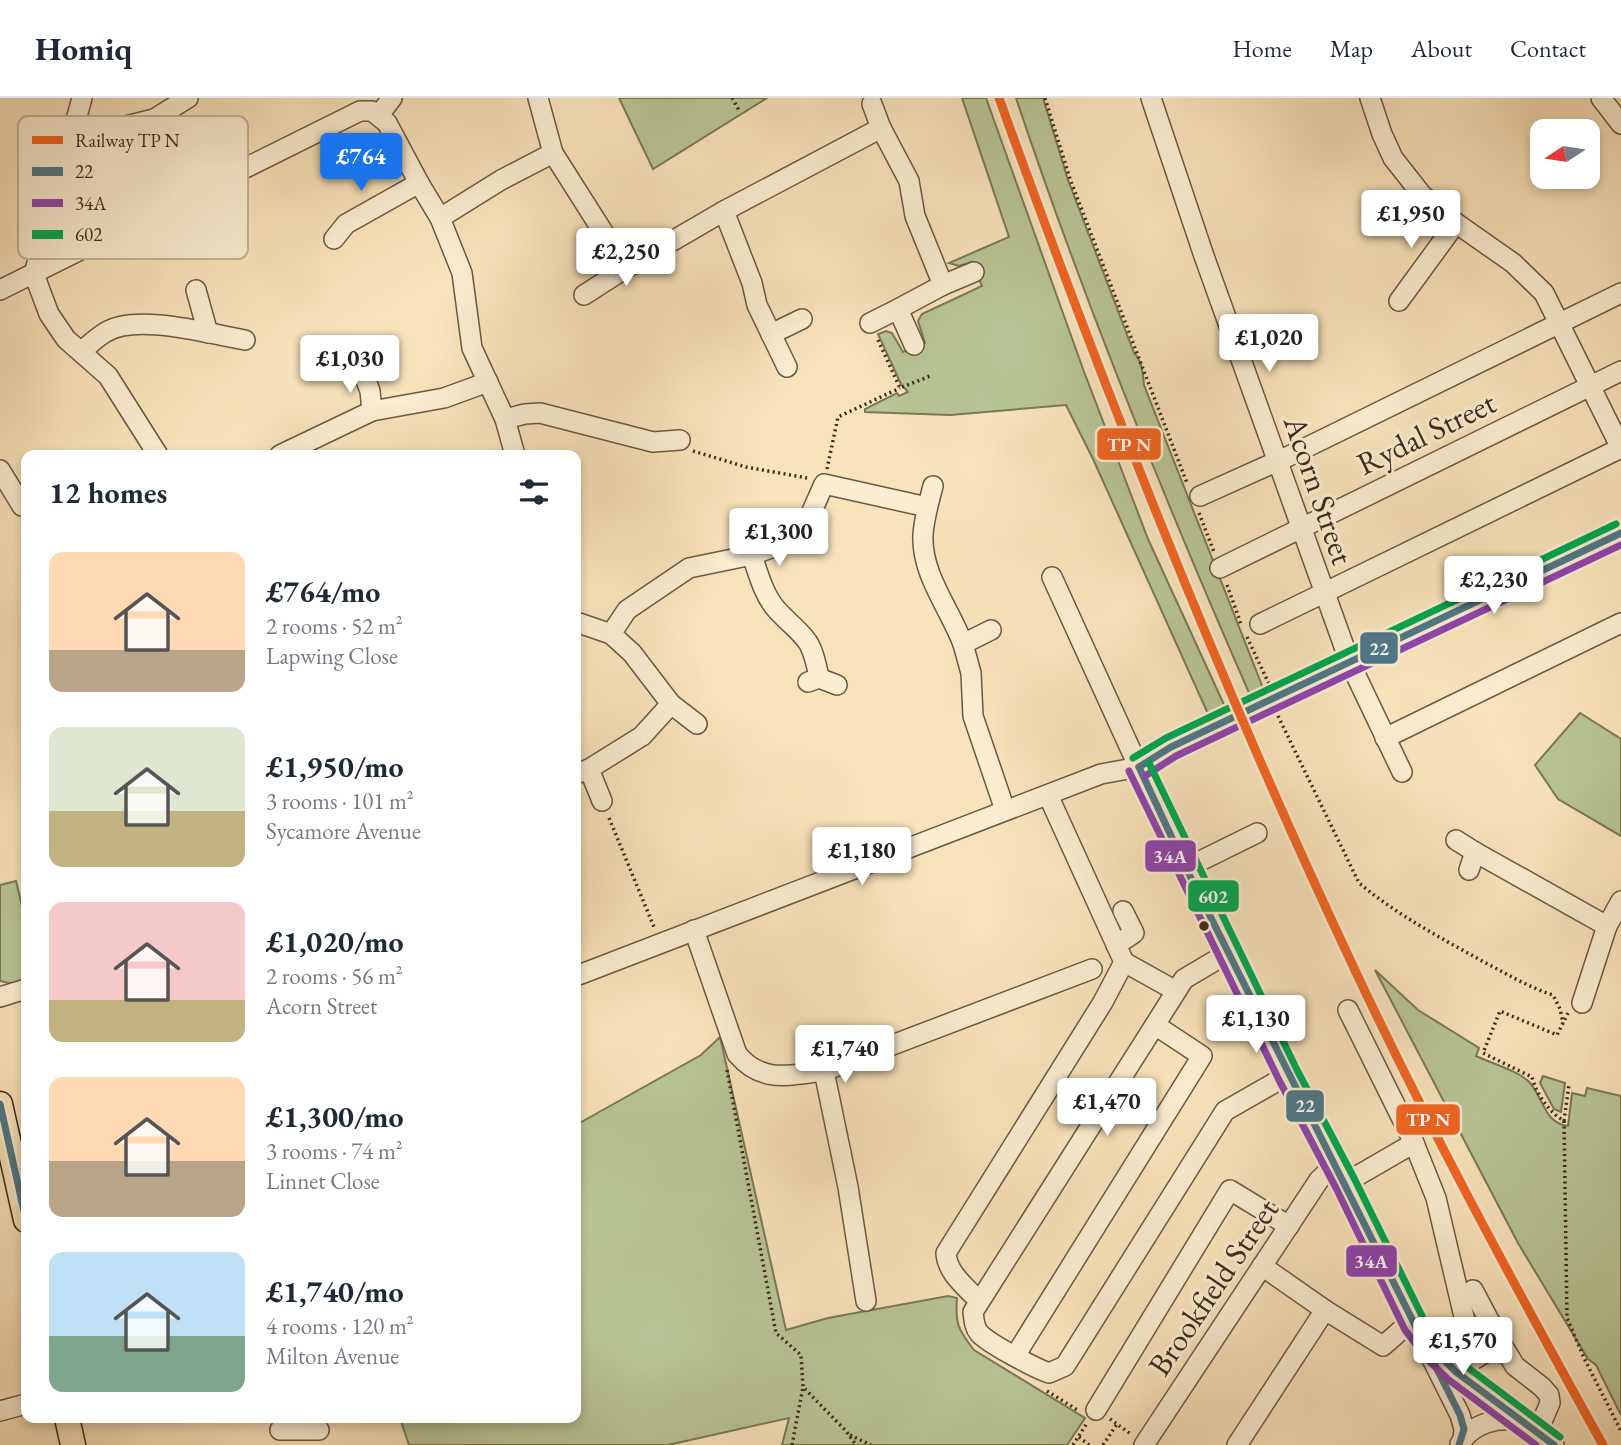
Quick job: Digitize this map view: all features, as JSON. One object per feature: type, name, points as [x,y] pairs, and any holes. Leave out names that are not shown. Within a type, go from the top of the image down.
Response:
[{"type":"main road","points":[[0,1104],[21,1203]]},
{"type":"main road","points":[[68,1423],[73,1445]]},
{"type":"street","points":[[76,116],[82,98]]},
{"type":"street","points":[[159,116],[188,98]]},
{"type":"street","points":[[248,168],[393,98]]},
{"type":"street","points":[[538,98],[553,153],[626,268]]},
{"type":"street","name":"Acorn Street","points":[[1151,98],[1204,256],[1350,663],[1402,772]]},
{"type":"street","points":[[1260,624],[1621,448],[1544,293],[1513,262],[1456,223],[1422,195],[1402,171],[1384,141],[1370,98]]},
{"type":"street","points":[[1601,98],[1621,124]]},
{"type":"street","points":[[872,104],[908,181],[915,216],[943,285]]},
{"type":"street","points":[[364,110],[387,123],[440,218],[462,273],[472,348],[505,419],[514,450]]},
{"type":"street","points":[[584,295],[724,211],[881,128]]},
{"type":"street","points":[[440,218],[501,180],[553,153]]},
{"type":"street","points":[[332,240],[346,224],[419,184]]},
{"type":"street","points":[[724,211],[752,283],[757,305],[787,367]]},
{"type":"street","points":[[1399,301],[1456,223]]},
{"type":"street","points":[[38,259],[34,274],[49,314],[66,339],[108,376],[155,450]]},
{"type":"street","points":[[0,290],[64,259]]},
{"type":"street","points":[[872,327],[898,309],[974,271]]},
{"type":"street","points":[[196,290],[208,333]]},
{"type":"street","points":[[1195,498],[1278,461],[1621,293]]},
{"type":"street","points":[[898,309],[914,345]]},
{"type":"street","points":[[771,334],[802,319]]},
{"type":"street","points":[[80,352],[105,332],[118,327],[150,323],[244,340]]},
{"type":"street","points":[[362,370],[370,391],[372,411]]},
{"type":"street","name":"Rydal Street","points":[[1220,568],[1621,371]]},
{"type":"street","points":[[290,450],[372,411],[444,398],[488,382]]},
{"type":"street","points":[[505,419],[525,414],[540,414],[653,442],[680,437]]},
{"type":"street","points":[[2,478],[21,505]]},
{"type":"street","points":[[611,634],[626,610],[689,569],[752,555],[790,541],[805,527],[824,484],[927,507]]},
{"type":"street","points":[[933,486],[923,537],[933,579],[963,644],[971,673],[973,716],[1005,810]]},
{"type":"street","points":[[1254,709],[1621,533]]},
{"type":"street","points":[[752,555],[775,608],[807,638],[815,657],[813,680],[837,685]]},
{"type":"street","points":[[1052,577],[1186,867],[1460,1415],[1464,1429],[1461,1442]]},
{"type":"street","points":[[1385,738],[1621,623]]},
{"type":"street","points":[[581,624],[611,634],[632,653],[671,704],[697,724]]},
{"type":"street","points":[[963,644],[991,630]]},
{"type":"street","points":[[602,801],[582,771],[642,736],[671,704]]},
{"type":"street","points":[[581,974],[1005,810],[1111,771],[1139,767],[1171,747],[1231,719]]},
{"type":"street","points":[[1048,795],[1120,953],[1176,991]]},
{"type":"street","points":[[1186,867],[1257,833]]},
{"type":"street","points":[[1456,840],[1472,861],[1607,926]]},
{"type":"street","points":[[1582,1003],[1607,926],[1621,901]]},
{"type":"street","points":[[979,1301],[953,1274],[946,1253],[1103,1002],[1120,953],[1134,933],[1123,911]]},
{"type":"street","points":[[694,930],[737,1054],[747,1066],[760,1074],[780,1076],[824,1071],[1092,969]]},
{"type":"street","points":[[1228,953],[1184,979],[1176,991],[979,1301],[973,1312],[974,1324],[979,1334],[1035,1368],[1049,1373],[1065,1366],[1225,1111],[1288,1074]]},
{"type":"street","points":[[0,997],[21,991]]},
{"type":"street","points":[[1348,1010],[1414,1143],[1436,1198],[1474,1359]]},
{"type":"street","points":[[1015,1356],[1202,1056],[1155,1025]]},
{"type":"street","points":[[824,1071],[848,1187],[866,1301]]},
{"type":"street","points":[[1345,1183],[1414,1143]]},
{"type":"street","name":"Brookfield Street","points":[[1144,1445],[1319,1180],[1335,1164]]},
{"type":"street","points":[[1096,1410],[1230,1190],[1289,1226]]},
{"type":"street","points":[[1262,1266],[1383,1346],[1399,1331],[1414,1324]]},
{"type":"street","points":[[1473,1290],[1515,1366],[1549,1395],[1550,1403],[1531,1429]]},
{"type":"street","points":[[1237,1445],[1325,1310]]},
{"type":"street","points":[[1414,1324],[1437,1354],[1456,1372],[1554,1445]]},
{"type":"street","points":[[1456,1372],[1501,1343]]},
{"type":"street","points":[[0,1411],[21,1405]]},
{"type":"street","points":[[1461,1442],[1477,1428],[1494,1421],[1513,1420],[1531,1429]]},
{"type":"street","points":[[280,1430],[307,1435]]},
{"type":"path","points":[[732,98],[740,112]]},
{"type":"path","points":[[1045,98],[1070,179],[1242,625],[1271,688]]},
{"type":"path","points":[[872,327],[900,388]]},
{"type":"path","points":[[680,437],[746,467],[802,476],[824,484],[838,416],[930,376]]},
{"type":"path","points":[[1276,710],[1359,883],[1439,937],[1516,981],[1553,995],[1560,1009],[1563,1025]]},
{"type":"path","points":[[602,801],[653,927],[659,930]]},
{"type":"path","points":[[1563,1121],[1552,1114],[1532,1077],[1483,1053],[1500,1011],[1557,1035],[1571,1007],[1582,1003]]},
{"type":"path","points":[[737,1054],[726,1066],[776,1333],[801,1355],[803,1387],[792,1445]]},
{"type":"path","points":[[1569,1084],[1563,1121],[1567,1318],[1621,1431]]},
{"type":"path","points":[[803,1387],[856,1445]]},
{"type":"path","points":[[1103,1445],[1116,1424]]},
{"type":"path","points":[[848,1434],[871,1445]]},
{"type":"path","points":[[1079,1437],[1090,1445]]},
{"type":"green space","points":[[619,98],[767,98],[653,169]]},
{"type":"green space","points":[[962,98],[986,98],[1083,369],[1148,539],[1226,709],[1209,716],[1066,405],[950,415],[865,412],[865,409],[897,393],[899,396],[908,392],[901,384],[878,334],[886,331],[892,333],[903,352],[925,343],[918,321],[922,314],[982,286],[972,262],[959,266],[949,263],[1009,237]]},
{"type":"green space","points":[[1016,98],[1043,98],[1068,180],[1140,363],[1144,385],[1263,688],[1250,695],[1126,399]]},
{"type":"green space","points":[[1580,713],[1621,739],[1621,836],[1558,799],[1535,765]]},
{"type":"green space","points":[[16,881],[21,902],[21,982],[13,984],[0,981],[0,885]]},
{"type":"green space","points":[[1375,970],[1418,1010],[1479,1048],[1476,1056],[1526,1079],[1535,1089],[1549,1115],[1560,1124],[1568,1126],[1572,1093],[1585,1096],[1587,1088],[1621,1096],[1621,1415],[1596,1365],[1588,1359],[1518,1243]]},
{"type":"green space","points":[[720,1037],[786,1330],[828,1318],[948,1296],[957,1298],[959,1326],[974,1350],[1085,1418],[1067,1445],[782,1445],[789,1418],[668,1445],[409,1445],[402,1423],[581,1423],[581,1122],[701,1055]]},
{"type":"green space","points":[[1543,1076],[1565,1083],[1561,1112],[1554,1109],[1540,1083]]},
{"type":"transit line","points":[[999,98],[1162,528],[1298,846],[1376,1014],[1438,1138],[1603,1445]]},
{"type":"transit line","name":"602","points":[[1133,758],[1166,738],[1616,524]]},
{"type":"transit line","name":"22","points":[[1139,767],[1171,747],[1621,533]]},
{"type":"transit line","name":"34A","points":[[1145,776],[1176,756],[1621,545]]},
{"type":"transit line","name":"602","points":[[1149,763],[1297,1070],[1423,1318],[1445,1347],[1463,1364],[1560,1437]]},
{"type":"transit line","name":"22","points":[[1139,767],[1186,868],[1460,1415],[1464,1429],[1459,1445]]},
{"type":"transit line","name":"34A","points":[[1129,771],[1279,1080],[1336,1188],[1405,1330],[1429,1361],[1449,1380],[1536,1445]]},
{"type":"transit line","name":"22","points":[[0,1104],[21,1198]]},
{"type":"transit line","name":"22","points":[[1434,1350],[1456,1372],[1554,1445]]}]
